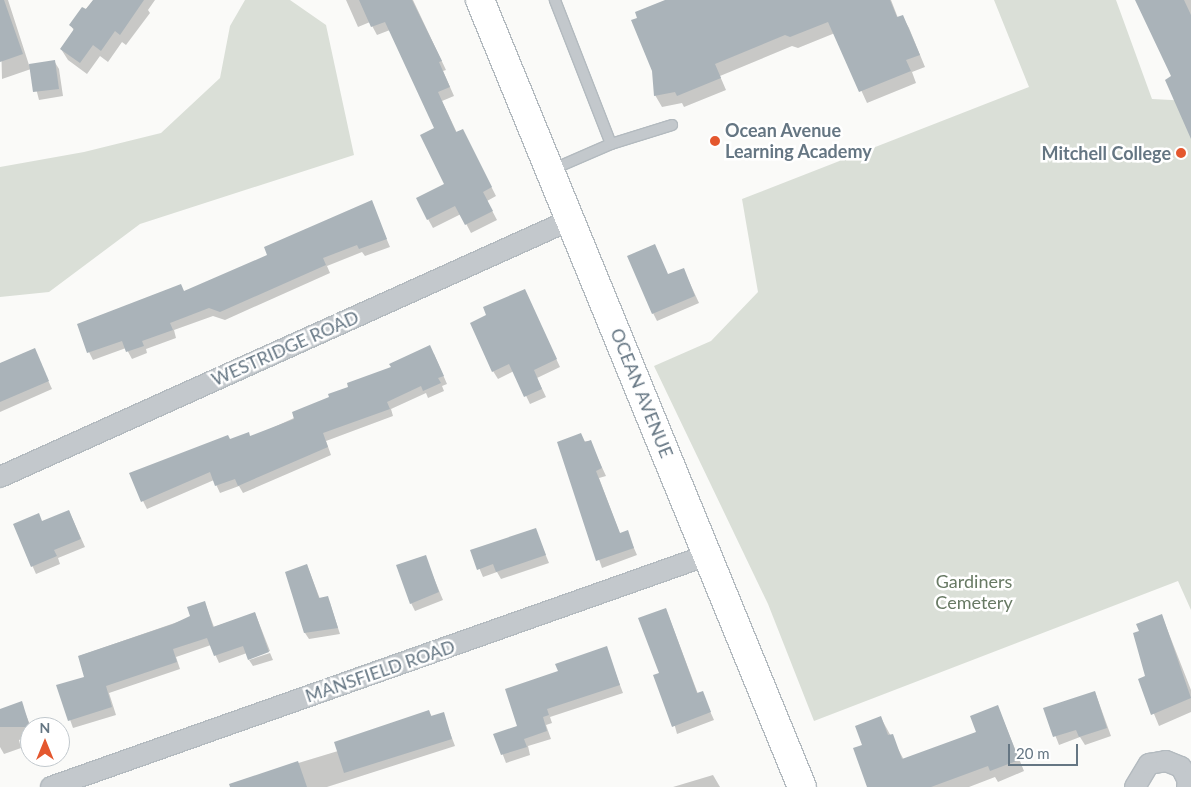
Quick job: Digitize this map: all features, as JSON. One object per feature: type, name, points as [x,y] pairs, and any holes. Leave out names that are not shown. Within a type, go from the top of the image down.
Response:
[{"type":"main road","name":"OCEAN AVENUE","points":[[480,0],[802,787]]},
{"type":"street","name":"WESTRIDGE ROAD","points":[[0,477],[570,220]]},
{"type":"street","name":"MANSFIELD ROAD","points":[[50,787],[708,555]]},
{"type":"street","points":[[1135,787],[1149,764],[1166,761],[1181,767],[1188,781],[1187,787]]},
{"type":"lane","points":[[555,0],[610,144]]},
{"type":"lane","points":[[550,171],[610,144],[672,124]]},
{"type":"green space","points":[[245,0],[290,0],[326,25],[354,155],[140,224],[49,292],[0,297],[0,167],[84,152],[161,133],[220,78],[230,26]]},
{"type":"green space","name":"Gardiners Cemetery","points":[[994,0],[1116,0],[1152,99],[1191,101],[1191,610],[1178,581],[814,721],[768,604],[654,366],[711,341],[758,292],[742,199],[1029,87]]},
{"type":"building","points":[[0,0],[4,0],[23,54],[0,62]]},
{"type":"building","points":[[93,0],[144,0],[120,35],[115,31],[101,51],[93,45],[80,63],[60,49],[74,29],[69,25],[82,7],[86,9]]},
{"type":"building","points":[[359,0],[412,0],[442,61],[439,62],[450,87],[438,92],[456,132],[463,129],[492,187],[483,192],[493,211],[465,225],[455,206],[427,220],[416,198],[444,184],[420,135],[434,128],[385,22],[371,27]]},
{"type":"building","points":[[665,0],[890,0],[897,17],[903,15],[920,55],[906,60],[911,71],[859,92],[828,22],[790,37],[785,35],[715,64],[721,78],[677,96],[675,92],[654,96],[652,71],[631,20],[637,18],[635,12]]},
{"type":"building","points":[[1135,0],[1184,0],[1191,15],[1191,139],[1165,80],[1171,76]]},
{"type":"building","points":[[55,60],[59,89],[33,92],[29,64]]},
{"type":"building","points":[[372,200],[387,239],[359,249],[357,245],[323,258],[326,265],[220,312],[209,308],[170,323],[173,330],[142,341],[144,346],[126,352],[122,341],[87,353],[77,324],[181,284],[184,291],[267,255],[264,247]]},
{"type":"building","points":[[655,244],[668,274],[684,268],[695,296],[652,314],[627,256]]},
{"type":"building","points":[[525,289],[557,359],[534,370],[542,389],[524,397],[509,364],[492,372],[470,323],[486,315],[483,307]]},
{"type":"building","points":[[430,345],[444,376],[438,378],[441,383],[423,391],[421,386],[387,402],[390,409],[323,433],[328,447],[238,486],[235,479],[215,486],[210,472],[141,502],[129,473],[228,435],[230,439],[249,432],[250,436],[294,419],[292,412],[329,397],[328,394],[348,387],[347,383],[391,367],[389,364]]},
{"type":"building","points":[[35,348],[49,381],[0,402],[0,363]]},
{"type":"building","points":[[581,433],[585,442],[591,440],[602,468],[596,471],[620,533],[628,530],[634,548],[596,561],[557,442]]},
{"type":"building","points":[[69,510],[81,539],[54,550],[57,556],[31,567],[13,524],[39,513],[42,521]]},
{"type":"building","points":[[536,528],[546,555],[496,572],[493,564],[477,570],[470,550]]},
{"type":"building","points":[[426,555],[439,592],[410,604],[396,565]]},
{"type":"building","points":[[307,564],[319,598],[328,596],[338,628],[304,633],[285,572]]},
{"type":"building","points":[[205,601],[213,627],[255,612],[269,652],[248,660],[243,646],[214,656],[207,638],[173,649],[177,662],[106,686],[112,707],[70,720],[70,717],[67,717],[56,685],[84,677],[78,656],[173,624],[190,616],[187,607]]},
{"type":"building","points":[[666,608],[697,693],[703,691],[711,712],[672,727],[653,675],[659,673],[638,618]]},
{"type":"building","points":[[1162,614],[1191,698],[1151,715],[1138,679],[1145,676],[1133,633],[1139,631],[1136,624]]},
{"type":"building","points":[[607,646],[620,685],[547,709],[549,715],[543,717],[547,731],[524,739],[527,747],[501,755],[493,734],[517,726],[505,689],[558,671],[555,664]]},
{"type":"building","points":[[1095,691],[1107,728],[1079,737],[1076,730],[1053,737],[1043,708]]},
{"type":"building","points":[[22,701],[27,717],[20,717],[20,727],[0,727],[0,709]]},
{"type":"building","points":[[998,705],[1019,760],[990,771],[988,766],[931,787],[867,787],[853,748],[862,745],[855,726],[881,716],[888,735],[893,734],[902,759],[976,732],[970,716]]},
{"type":"building","points":[[429,710],[431,716],[444,712],[452,739],[344,773],[334,742]]},
{"type":"building","points":[[298,761],[307,787],[230,787],[229,784]]},
{"type":"place","name":"Ocean Avenue Learning Academy","points":[[715,141]]},
{"type":"place","name":"Mitchell College","points":[[1181,153]]}]
